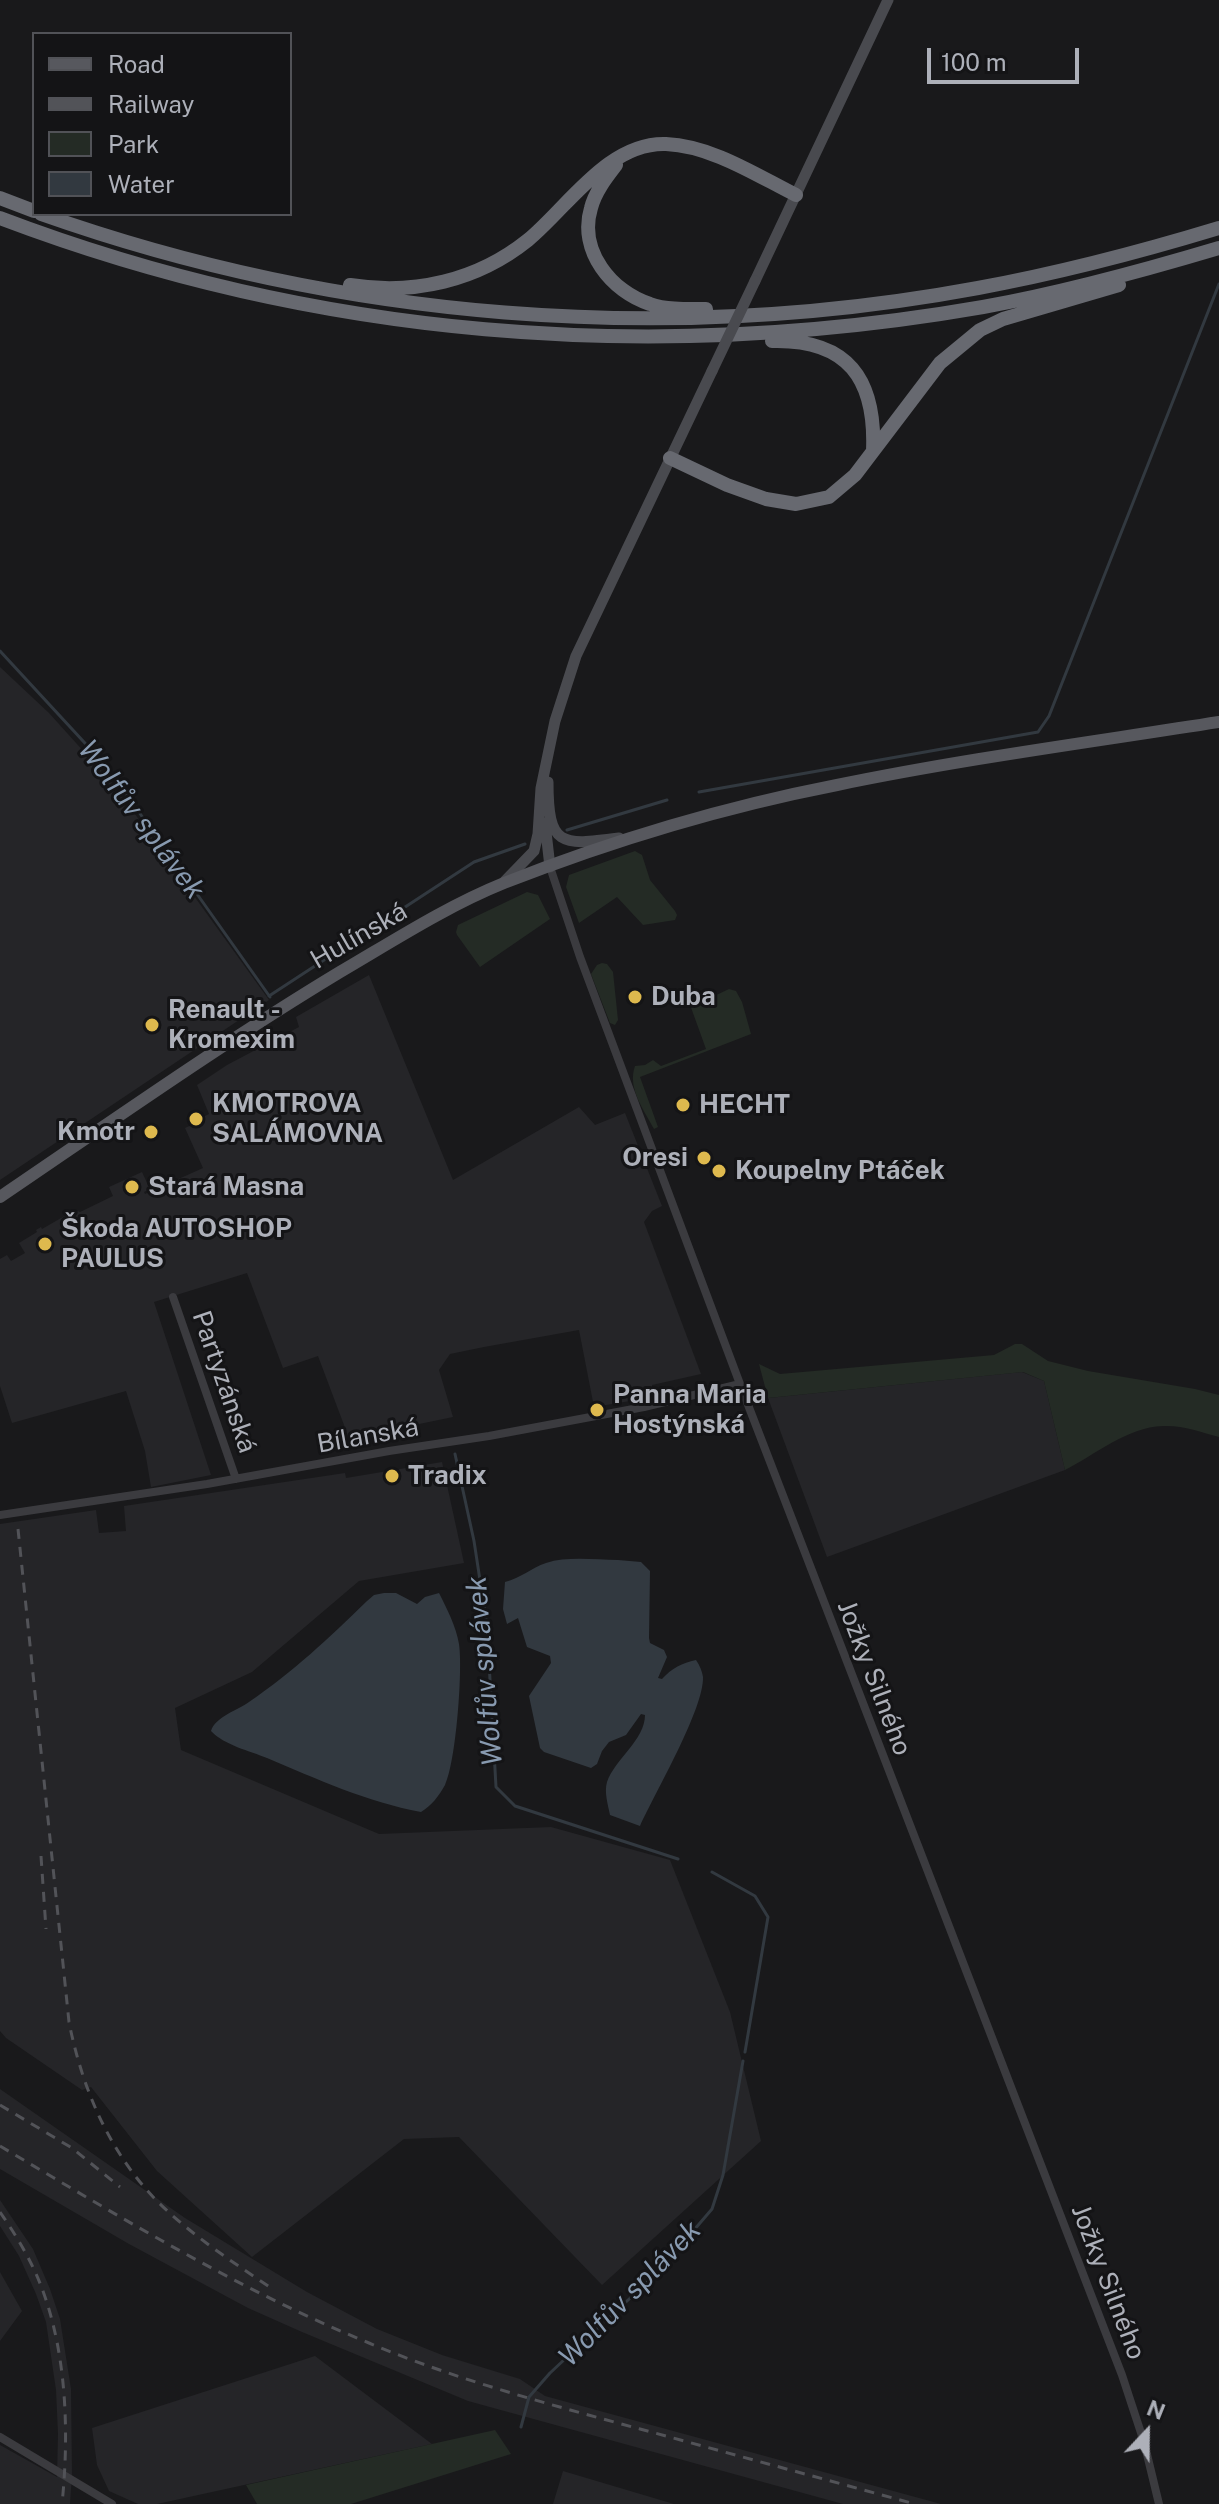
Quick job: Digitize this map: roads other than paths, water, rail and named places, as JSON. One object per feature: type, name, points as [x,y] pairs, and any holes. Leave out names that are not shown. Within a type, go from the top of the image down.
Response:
[{"type":"highway","points":[[274,280],[293,275],[356,286],[404,289],[472,274],[529,239],[608,164],[655,144],[692,148],[724,159],[796,195]]},
{"type":"highway","points":[[624,156],[606,178],[591,208],[589,222],[593,251],[610,280],[636,299],[654,306],[735,309],[758,315]]},
{"type":"highway","points":[[0,198],[32,210]]},
{"type":"highway","points":[[48,216],[181,257],[274,280],[396,301],[512,314],[676,318],[815,311],[978,288],[1067,269],[1219,228]]},
{"type":"highway","points":[[0,218],[37,233],[159,271],[256,295],[395,320],[564,336],[700,337],[818,330],[901,320],[986,306],[1215,250]]},
{"type":"highway","points":[[670,458],[753,495],[774,501],[796,504],[829,497],[855,475],[940,363],[980,330],[1003,319],[1121,284],[1139,270]]},
{"type":"highway","points":[[700,337],[738,342],[788,341],[809,344],[833,354],[854,370],[867,391],[872,415],[873,451]]},
{"type":"main road","name":"Hulínská","points":[[0,1197],[288,1004],[418,927],[502,884],[644,835],[753,804],[851,782],[1219,722]]},
{"type":"street","points":[[502,884],[534,851],[539,799],[558,707],[576,656],[888,0]]},
{"type":"street","points":[[547,766],[550,821],[558,835],[567,841],[580,843],[644,835]]},
{"type":"street","points":[[547,766],[545,824],[550,867]]},
{"type":"street","name":"Jožky Silného","points":[[550,867],[580,957],[740,1384],[1122,2375],[1144,2442],[1159,2504]]},
{"type":"street","name":"Partyzánská","points":[[173,1297],[236,1479]]},
{"type":"street","name":"Bílanská","points":[[0,1515],[236,1479],[584,1419],[740,1384]]},
{"type":"street","points":[[0,2437],[112,2504]]},
{"type":"water","points":[[572,1559],[641,1562],[650,1571],[649,1638],[650,1643],[664,1650],[667,1657],[658,1678],[662,1679],[678,1666],[696,1660],[703,1677],[696,1709],[640,1826],[610,1815],[606,1790],[611,1774],[640,1733],[645,1715],[641,1714],[626,1735],[609,1742],[597,1764],[591,1768],[544,1752],[540,1748],[529,1696],[551,1663],[550,1656],[527,1647],[518,1618],[507,1624],[503,1609],[505,1582],[541,1565]]},
{"type":"water","points":[[396,1593],[417,1604],[425,1597],[439,1593],[459,1644],[458,1716],[449,1774],[437,1797],[421,1812],[342,1789],[230,1744],[211,1731],[222,1718],[249,1702],[296,1666],[374,1595]]},
{"type":"waterway","points":[[699,792],[1038,732],[1049,716],[1219,284]]},
{"type":"waterway","name":"Wolfův splávek","points":[[0,651],[107,767],[270,997]]},
{"type":"waterway","points":[[567,830],[667,800]]},
{"type":"waterway","points":[[269,996],[474,862],[525,844]]},
{"type":"waterway","name":"Wolfův splávek","points":[[455,1454],[474,1541],[487,1626],[496,1787],[515,1806],[678,1859]]},
{"type":"waterway","name":"Wolfův splávek","points":[[712,1872],[755,1896],[768,1917],[745,2052]]},
{"type":"waterway","name":"Wolfův splávek","points":[[521,2427],[529,2397],[550,2373],[658,2272],[712,2209],[723,2175],[743,2061]]},
{"type":"railway","points":[[18,1529],[69,2022],[81,2071],[111,2140],[140,2182],[184,2225],[274,2290]]},
{"type":"railway","points":[[41,1856],[46,1929]]},
{"type":"railway","points":[[0,2105],[72,2148],[120,2187]]},
{"type":"railway","points":[[0,2146],[227,2276],[321,2322],[402,2356],[537,2401],[915,2504]]},
{"type":"railway","points":[[0,2212],[35,2273],[58,2345],[65,2425],[62,2504]]},
{"type":"place","name":"Duba","points":[[635,997]]},
{"type":"place","name":"Renault - Kromexim","points":[[152,1025]]},
{"type":"place","name":"HECHT","points":[[683,1105]]},
{"type":"place","name":"KMOTROVA SALÁMOVNA","points":[[196,1119]]},
{"type":"place","name":"Kmotr","points":[[151,1132]]},
{"type":"place","name":"Oresi","points":[[704,1158]]},
{"type":"place","name":"Koupelny Ptáček","points":[[719,1171]]},
{"type":"place","name":"Stará Masna","points":[[132,1187]]},
{"type":"place","name":"Škoda AUTOSHOP PAULUS","points":[[45,1244]]},
{"type":"place","name":"Panna Maria Hostýnská","points":[[597,1410]]},
{"type":"place","name":"Tradix","points":[[392,1476]]}]
